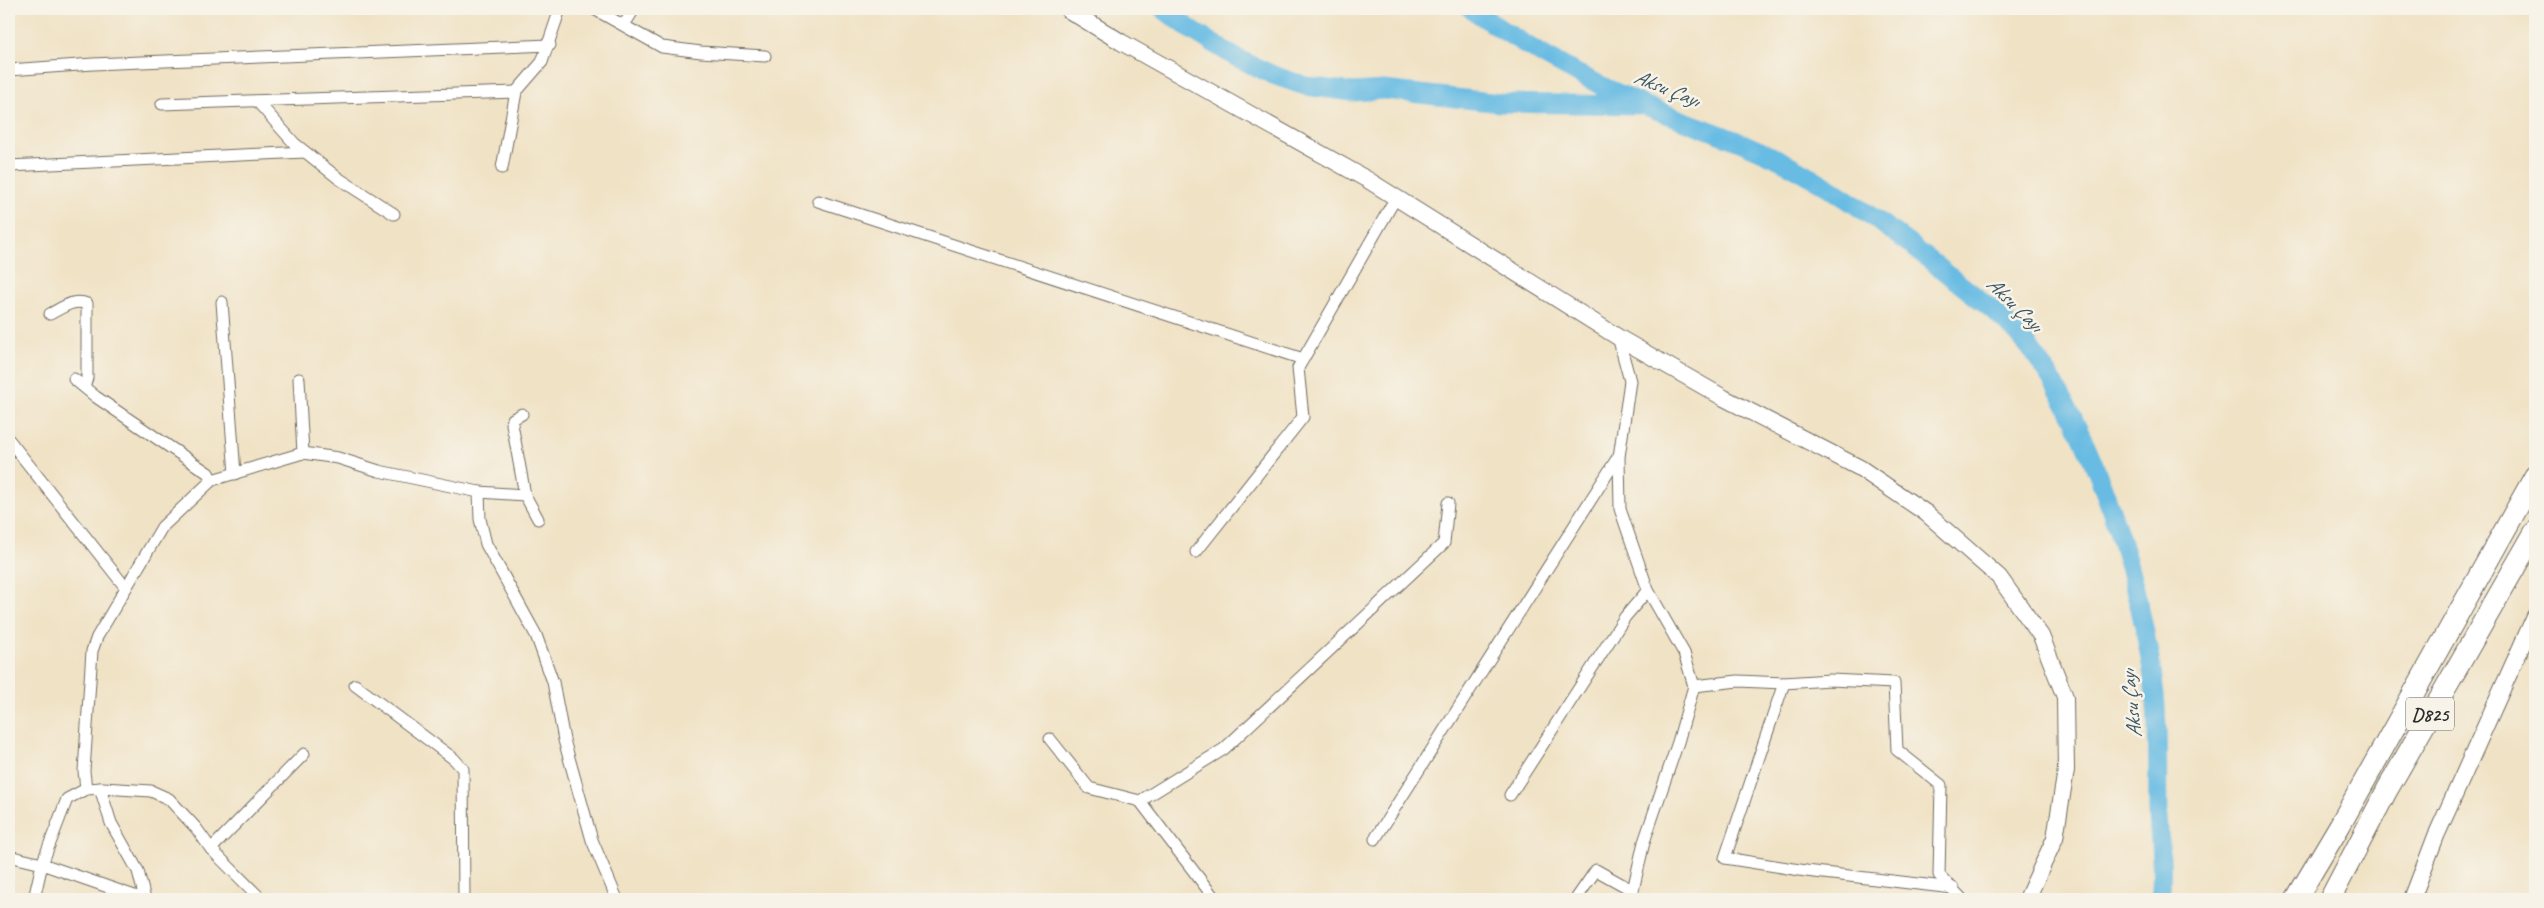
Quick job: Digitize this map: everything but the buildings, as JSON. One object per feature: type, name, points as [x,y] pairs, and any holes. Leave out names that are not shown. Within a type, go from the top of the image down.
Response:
[{"type":"highway","points":[[2296,899],[2360,791],[2535,476]]},
{"type":"highway","name":"D825","points":[[2330,899],[2387,790],[2535,532]]},
{"type":"street","points":[[502,168],[516,92],[542,62],[550,45],[560,9]]},
{"type":"street","points":[[594,9],[662,47],[701,52],[765,56]]},
{"type":"street","points":[[624,25],[634,9]]},
{"type":"street","points":[[1067,9],[1121,42],[1368,180],[1395,199],[1621,339],[1724,398],[1860,468],[1926,513],[1999,577],[2041,636],[2064,697],[2066,770],[2055,838],[2027,899]]},
{"type":"street","points":[[9,70],[93,64],[550,45]]},
{"type":"street","points":[[162,104],[516,92]]},
{"type":"street","points":[[257,101],[294,143],[338,178],[394,214]]},
{"type":"street","points":[[9,166],[306,152]]},
{"type":"street","points":[[1196,552],[1303,417],[1298,368],[1395,199]]},
{"type":"street","points":[[818,201],[1303,359]]},
{"type":"street","points":[[50,314],[71,303],[79,301],[87,304],[88,378],[84,387]]},
{"type":"street","points":[[222,302],[235,474]]},
{"type":"street","points":[[1576,899],[1596,870],[1631,895],[1652,816],[1678,742],[1694,686],[1684,653],[1648,590],[1620,508],[1619,457],[1630,381],[1620,344],[1621,339]]},
{"type":"street","points":[[74,379],[208,473],[212,480]]},
{"type":"street","points":[[299,379],[303,454]]},
{"type":"street","points":[[522,414],[513,419],[512,424],[526,495],[538,519]]},
{"type":"street","points":[[9,440],[126,588]]},
{"type":"street","points":[[86,789],[84,771],[92,651],[97,637],[162,527],[212,480],[303,454],[338,458],[379,471],[479,492],[526,495]]},
{"type":"street","points":[[1375,839],[1619,457]]},
{"type":"street","points":[[479,492],[480,518],[486,544],[536,635],[553,682],[564,740],[592,840],[617,899]]},
{"type":"street","points":[[1140,801],[1224,749],[1444,543],[1448,503]]},
{"type":"street","points":[[1510,795],[1625,617],[1648,590]]},
{"type":"street","points":[[2412,899],[2436,836],[2535,616]]},
{"type":"street","points":[[1694,686],[1738,681],[1784,684],[1830,680],[1894,683],[1897,750],[1941,785],[1940,875],[1962,899]]},
{"type":"street","points":[[1784,684],[1725,858],[1806,871],[1953,888]]},
{"type":"street","points":[[355,685],[454,759],[463,769],[464,899]]},
{"type":"street","points":[[1050,738],[1088,788],[1140,801],[1214,899]]},
{"type":"street","points":[[212,849],[304,754]]},
{"type":"street","points":[[100,788],[111,822],[138,871],[144,899]]},
{"type":"street","points":[[34,899],[42,864],[67,799],[86,789],[100,788],[151,791],[169,799],[196,828],[212,849],[261,899]]},
{"type":"street","points":[[9,856],[42,864],[144,899]]},
{"type":"waterway","points":[[1163,9],[1193,31],[1235,57],[1273,75],[1305,86],[1353,92],[1384,90],[1500,103],[1639,105]]},
{"type":"waterway","name":"Aksu Çayı","points":[[1471,9],[1555,62],[1644,105],[1761,151],[1799,170],[1839,194],[1896,234],[1982,301],[2002,318],[2029,347],[2053,382],[2075,422],[2095,466],[2112,513],[2140,608],[2155,695],[2161,867],[2160,899]]}]
